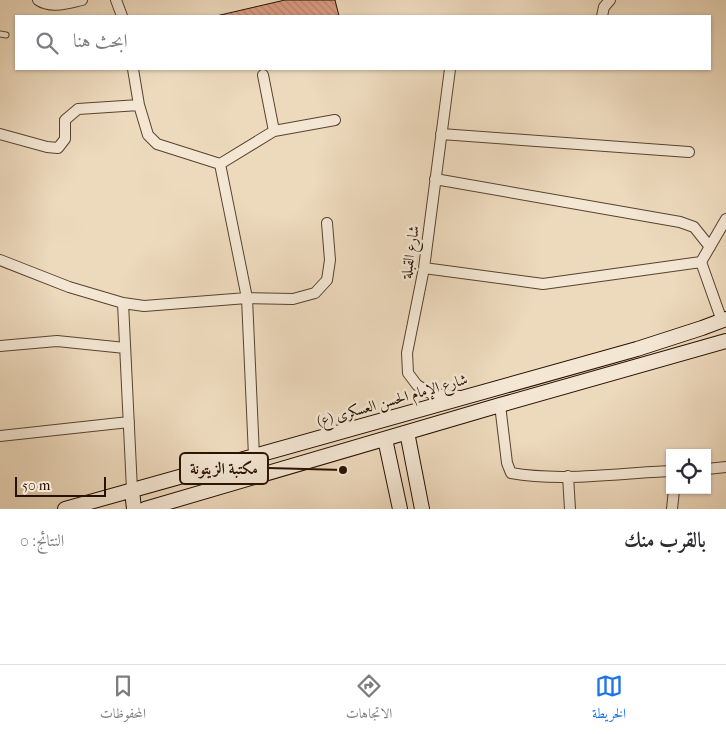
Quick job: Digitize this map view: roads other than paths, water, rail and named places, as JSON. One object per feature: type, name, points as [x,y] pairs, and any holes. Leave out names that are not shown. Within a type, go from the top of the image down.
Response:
[{"type":"main road","name":"شارع الإمام الحسن العسکری (ع)","points":[[65,509],[107,503],[132,490],[637,349],[724,320]]},
{"type":"main road","points":[[145,509],[726,341]]},
{"type":"main road","points":[[637,349],[641,365]]},
{"type":"main road","points":[[407,432],[422,509]]},
{"type":"main road","points":[[385,439],[400,509]]},
{"type":"main road","points":[[132,490],[134,509]]},
{"type":"street","points":[[38,0],[42,3],[62,5],[82,0]]},
{"type":"street","points":[[116,0],[122,15]]},
{"type":"street","points":[[602,15],[604,7],[610,0]]},
{"type":"street","points":[[132,70],[139,105],[148,134],[157,144],[220,164],[274,131],[335,120]]},
{"type":"street","name":"شارع القبلة","points":[[450,70],[424,268],[407,353],[408,373],[418,385],[432,394],[466,396]]},
{"type":"street","points":[[263,75],[274,131]]},
{"type":"street","points":[[0,134],[47,147],[58,148],[65,139],[66,120],[78,109],[139,105]]},
{"type":"street","points":[[441,134],[689,152]]},
{"type":"street","points":[[220,164],[247,298],[254,456]]},
{"type":"street","points":[[436,179],[680,222],[694,227],[710,247]]},
{"type":"street","points":[[724,320],[702,262],[726,219]]},
{"type":"street","points":[[0,260],[69,287],[123,303],[144,306],[164,306],[247,298],[293,299],[315,293],[327,280],[330,260],[327,223]]},
{"type":"street","points":[[424,268],[543,284],[702,262]]},
{"type":"street","points":[[123,303],[132,490]]},
{"type":"street","points":[[0,346],[56,341],[125,348]]},
{"type":"street","points":[[500,405],[507,463],[511,473],[526,476],[568,476],[666,471]]},
{"type":"street","points":[[0,436],[129,422]]},
{"type":"street","points":[[711,468],[726,468]]},
{"type":"street","points":[[568,476],[570,509]]},
{"type":"street","points":[[672,509],[674,494]]},
{"type":"place","name":"مكتبة الزيتونة","points":[[343,470]]}]
